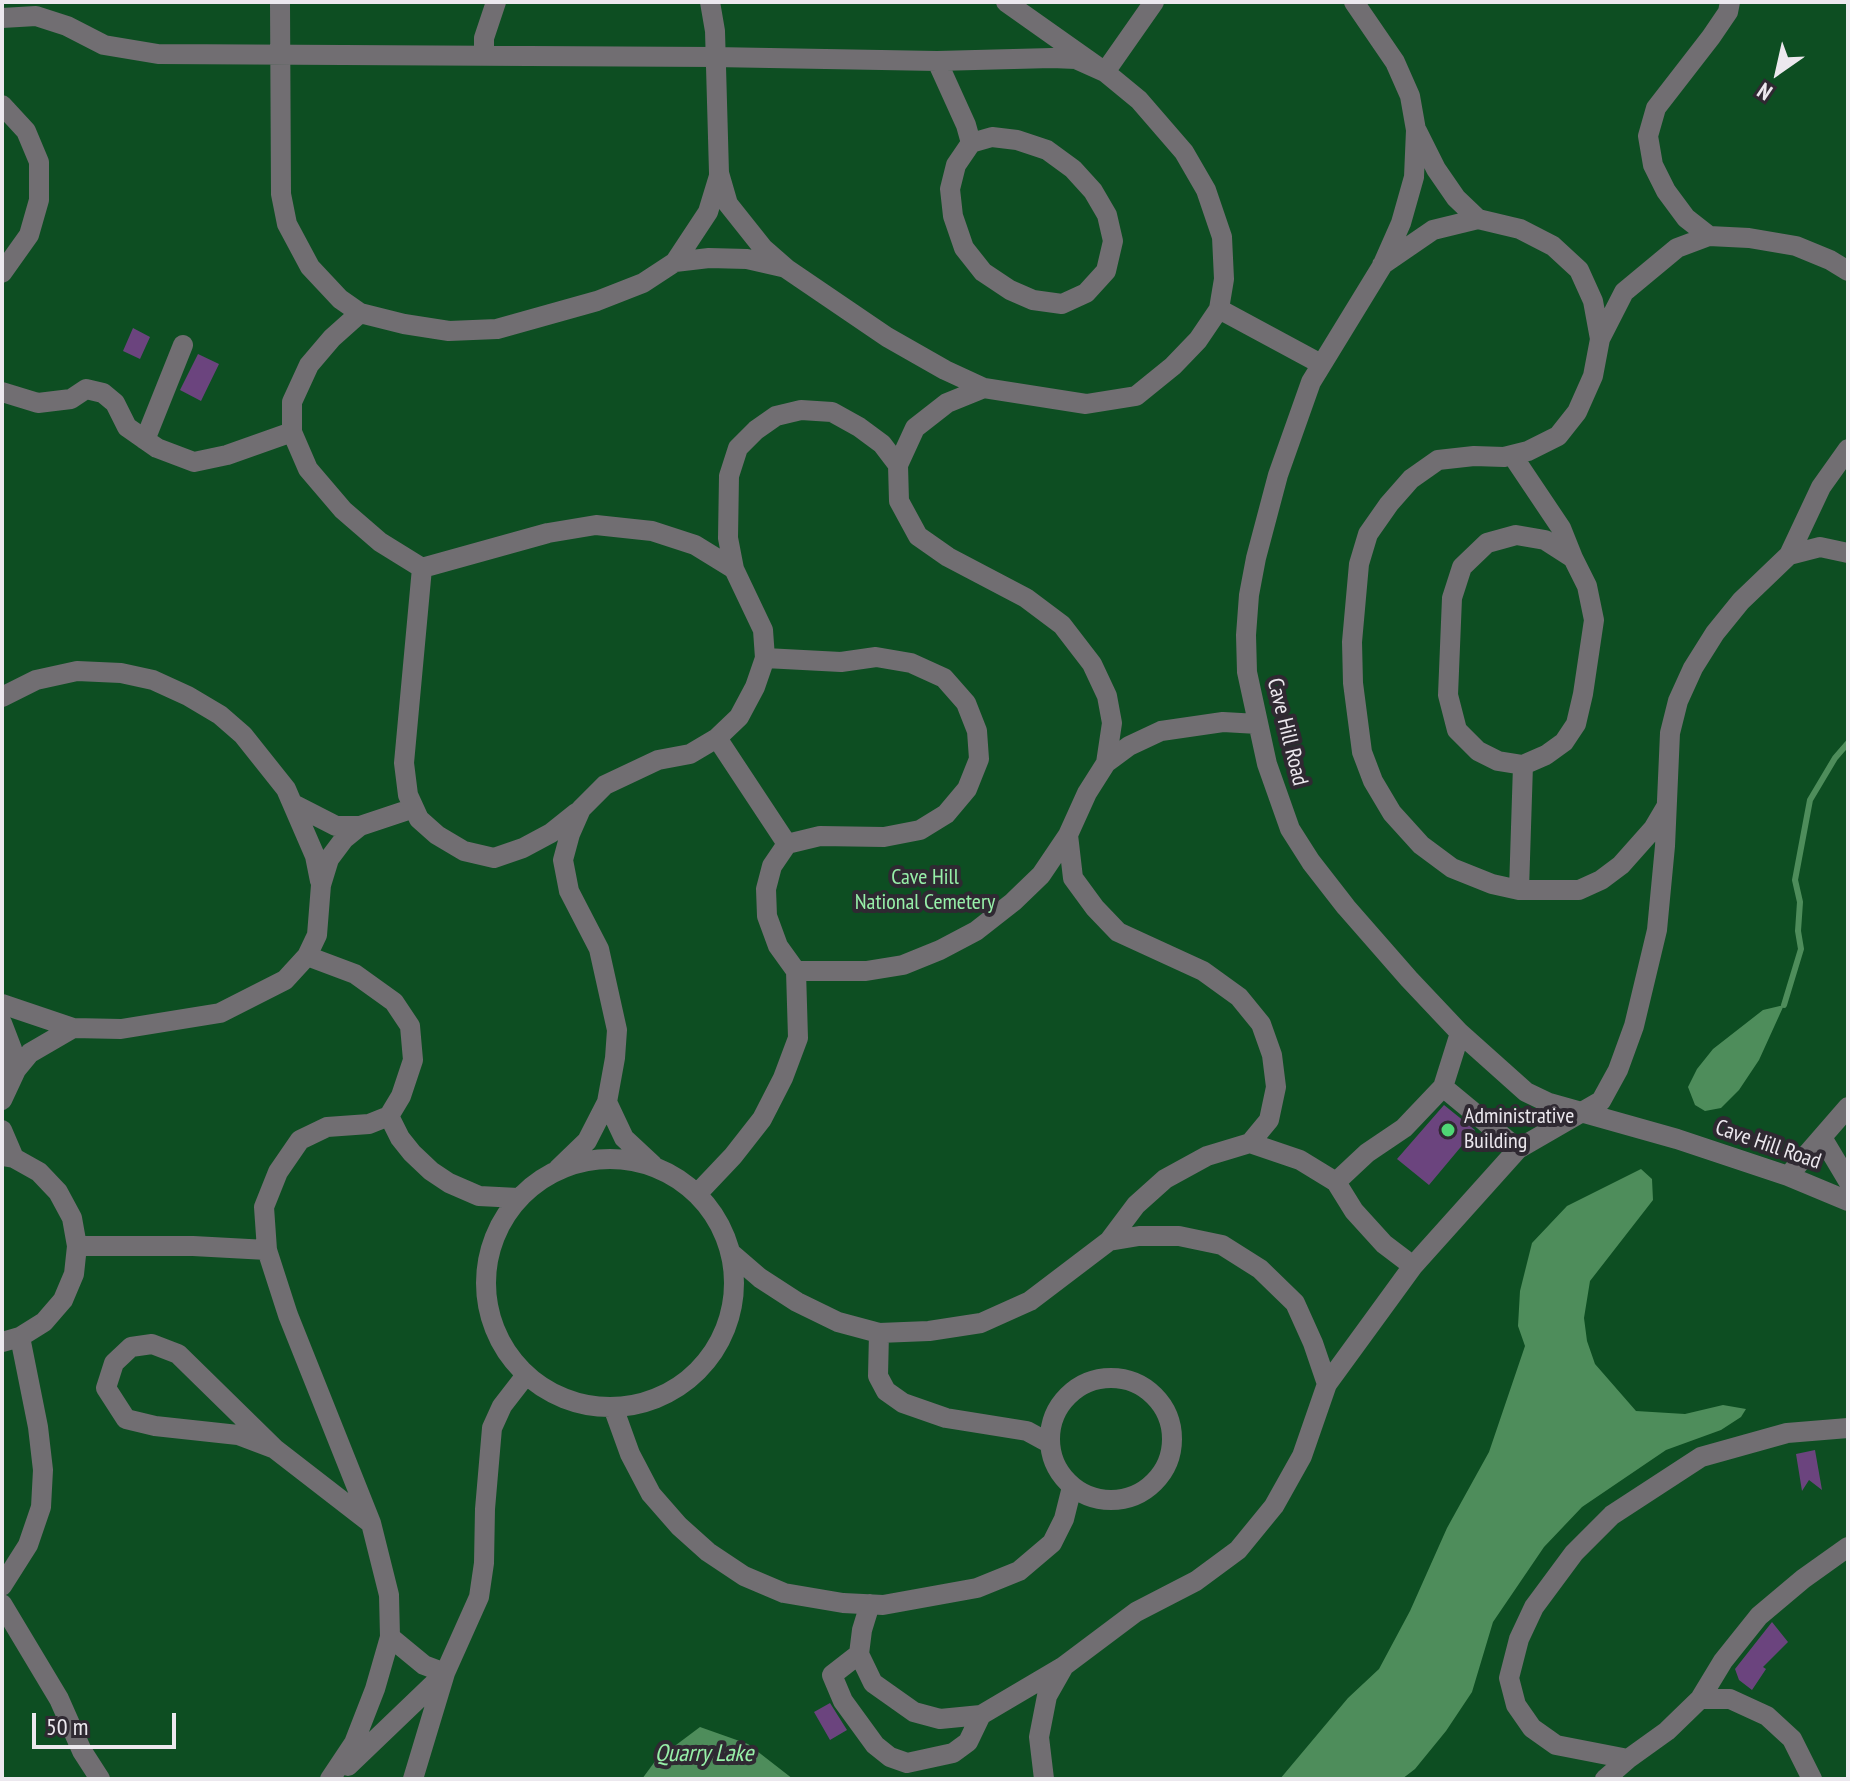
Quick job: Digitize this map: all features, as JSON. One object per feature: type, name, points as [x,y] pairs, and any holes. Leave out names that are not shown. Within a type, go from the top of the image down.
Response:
[{"type":"street","points":[[280,2],[281,194],[287,224],[310,267],[340,299],[360,313],[449,331],[497,329],[597,301],[643,283],[675,262],[708,212],[719,173]]},
{"type":"street","points":[[484,56],[484,38],[496,2]]},
{"type":"street","points":[[710,2],[715,31],[719,173],[728,204],[763,248],[787,269],[887,337],[984,388],[1086,404],[1136,396],[1173,366],[1198,340],[1219,309],[1224,279],[1222,237],[1206,190],[1184,152],[1139,100],[1006,2]]},
{"type":"street","points":[[1105,72],[1154,2]]},
{"type":"street","name":"Cave Hill Road","points":[[1354,2],[1395,62],[1410,96],[1416,130],[1414,177],[1401,223],[1382,266],[1311,382],[1278,475],[1249,595],[1247,672],[1267,764],[1290,829],[1346,907],[1460,1033],[1526,1092],[1549,1103],[1677,1139],[1788,1176],[1848,1201]]},
{"type":"street","points":[[1709,236],[1686,218],[1666,191],[1653,165],[1648,136],[1656,108],[1711,37],[1728,12],[1730,2]]},
{"type":"street","points":[[2,18],[36,16],[67,26],[104,45],[158,54],[937,61],[1076,59],[1105,72]]},
{"type":"street","points":[[937,61],[971,143],[956,165],[950,189],[953,216],[964,248],[983,272],[1010,290],[1033,300],[1062,304],[1086,293],[1106,271],[1113,241],[1107,215],[1093,191],[1073,169],[1047,150],[1017,140],[992,137],[971,143]]},
{"type":"street","points":[[2,105],[26,131],[39,162],[39,200],[29,235],[2,273]]},
{"type":"street","points":[[1416,130],[1436,169],[1456,198],[1478,219]]},
{"type":"street","points":[[1382,266],[1433,230],[1478,219],[1520,229],[1553,246],[1579,270],[1593,301],[1600,339]]},
{"type":"street","points":[[1666,807],[1653,829],[1621,865],[1601,880],[1579,890],[1519,890],[1492,884],[1452,868],[1421,845],[1392,813],[1373,781],[1362,752],[1353,683],[1353,601],[1368,534],[1411,479],[1438,460],[1512,455],[1528,451],[1558,436],[1577,412],[1593,376],[1600,339],[1624,292],[1677,248],[1709,236],[1749,238],[1796,246],[1848,271]]},
{"type":"street","points":[[675,262],[709,258],[747,259],[787,269]]},
{"type":"street","points":[[1219,309],[1321,364]]},
{"type":"street","points":[[360,313],[332,338],[309,365],[292,402],[292,432],[308,469],[343,510],[380,542],[422,568],[548,533],[596,525],[652,531],[695,545],[734,569]]},
{"type":"street","points":[[145,440],[183,345]]},
{"type":"street","points":[[984,388],[947,403],[915,428],[898,465],[899,501],[918,536],[948,557],[1026,598],[1062,625],[1092,664],[1107,696],[1112,723],[1106,763]]},
{"type":"street","points":[[2,392],[38,403],[71,399],[86,389],[103,393],[115,403],[127,427],[157,448],[194,462],[227,455],[292,432]]},
{"type":"street","points":[[422,568],[404,763],[408,795],[419,819],[437,835],[464,851],[494,858],[523,848],[551,833],[605,785],[658,760],[690,754],[717,738],[739,717],[755,687],[765,658],[763,630],[734,569],[728,538],[729,476],[738,448],[756,430],[776,416],[801,410],[832,412],[882,444],[898,465]]},
{"type":"street","points":[[870,1604],[859,1654],[873,1683],[914,1712],[940,1719],[981,1715],[1064,1666],[1136,1612],[1196,1581],[1238,1550],[1274,1506],[1302,1456],[1327,1384],[1413,1266],[1518,1149],[1601,1101],[1618,1070],[1634,1026],[1657,930],[1670,733],[1678,701],[1693,668],[1741,601],[1789,555],[1821,487],[1848,449]]},
{"type":"street","points":[[1512,455],[1561,528],[1587,586],[1594,620],[1576,724],[1564,742],[1546,755],[1523,765],[1498,761],[1478,751],[1457,730],[1448,695],[1452,598],[1462,567],[1487,543],[1516,535],[1545,540],[1573,558]]},
{"type":"street","points":[[1789,555],[1820,547],[1848,553]]},
{"type":"street","points":[[697,1194],[762,1119],[783,1078],[798,1038],[796,971],[778,946],[767,916],[766,889],[772,866],[787,844],[820,836],[884,837],[920,830],[946,814],[967,789],[979,759],[977,731],[966,703],[944,678],[911,663],[876,657],[841,662],[765,658]]},
{"type":"street","points":[[2,697],[36,680],[77,671],[121,673],[153,680],[188,696],[220,715],[267,762],[293,804],[315,856],[321,885]]},
{"type":"street","points":[[796,971],[866,971],[903,965],[976,931],[1041,875],[1068,835],[1087,793],[1106,763],[1129,746],[1161,731],[1223,722],[1258,724]]},
{"type":"street","points":[[717,738],[787,844]]},
{"type":"street","points":[[1519,890],[1523,765]]},
{"type":"street","points":[[293,804],[336,826],[360,826],[414,808]]},
{"type":"street","points":[[581,809],[563,860],[569,891],[599,949],[617,1030],[607,1102],[587,1141],[558,1169],[518,1198],[497,1231],[486,1268],[488,1307],[502,1344],[526,1375],[552,1393],[582,1404],[613,1407],[650,1401],[683,1384],[710,1358],[727,1326],[735,1290],[731,1253],[719,1221],[697,1194],[655,1166],[624,1138],[607,1102]]},
{"type":"street","points":[[2,1004],[73,1028],[121,1029],[220,1013],[285,980],[307,956],[317,935],[321,885],[329,859],[344,839],[360,826]]},
{"type":"street","points":[[731,1253],[760,1278],[797,1302],[838,1322],[879,1333],[929,1331],[981,1323],[1030,1301],[1109,1241],[1136,1205],[1165,1179],[1207,1156],[1250,1143],[1269,1120],[1276,1087],[1272,1055],[1261,1024],[1239,997],[1203,971],[1118,932],[1073,878],[1068,835]]},
{"type":"street","points":[[307,956],[355,974],[394,1002],[410,1026],[413,1060],[401,1096],[389,1116],[369,1124],[327,1127],[300,1140],[278,1172],[264,1207],[267,1250],[288,1315],[371,1523],[389,1595],[390,1637],[375,1689],[354,1743],[332,1779]]},
{"type":"street","points":[[2,1023],[12,1049],[11,1069],[3,1097]]},
{"type":"street","points":[[3,1097],[16,1070],[30,1053],[73,1028]]},
{"type":"street","points":[[1336,1182],[1367,1153],[1404,1128],[1443,1087],[1460,1033]]},
{"type":"street","points":[[1443,1087],[1518,1149]]},
{"type":"street","points":[[1788,1176],[1848,1107]]},
{"type":"street","points":[[389,1116],[412,1153],[449,1183],[479,1196],[518,1198]]},
{"type":"street","points":[[2,1130],[8,1157],[39,1172],[58,1192],[72,1218],[77,1246],[74,1274],[63,1300],[44,1322],[11,1339],[38,1427],[43,1470],[41,1507],[28,1545],[2,1586]]},
{"type":"street","points":[[1823,1139],[1848,1181]]},
{"type":"street","points":[[1250,1143],[1300,1160],[1336,1182],[1354,1211],[1384,1244],[1413,1266]]},
{"type":"street","points":[[558,1169],[600,1159],[622,1159],[655,1166]]},
{"type":"street","points":[[1109,1241],[1139,1236],[1179,1236],[1222,1245],[1260,1269],[1295,1303],[1327,1384]]},
{"type":"street","points":[[77,1246],[193,1246],[267,1250]]},
{"type":"street","points":[[879,1333],[878,1376],[886,1391],[903,1403],[946,1418],[1027,1431],[1049,1443]]},
{"type":"street","points":[[275,1449],[238,1435],[155,1426],[126,1419],[106,1388],[114,1363],[131,1347],[152,1344],[178,1354],[275,1449],[371,1523]]},
{"type":"street","points":[[413,1779],[445,1673],[479,1597],[492,1428],[502,1406],[526,1375]]},
{"type":"street","points":[[1115,1378],[1136,1383],[1153,1395],[1166,1411],[1172,1431],[1172,1452],[1164,1472],[1150,1488],[1131,1498],[1111,1501],[1090,1498],[1072,1487],[1056,1467],[1049,1443],[1051,1422],[1060,1403],[1075,1389],[1094,1380],[1115,1378]]},
{"type":"street","points":[[613,1407],[630,1454],[651,1494],[679,1526],[708,1552],[744,1576],[784,1593],[870,1604],[910,1601],[977,1588],[1019,1571],[1052,1543],[1064,1519],[1072,1487]]},
{"type":"street","points":[[1628,1759],[1556,1745],[1532,1728],[1516,1705],[1509,1678],[1519,1639],[1534,1607],[1574,1553],[1612,1515],[1701,1457],[1787,1433],[1848,1428]]},
{"type":"street","points":[[1605,1779],[1667,1731],[1700,1699],[1723,1661],[1759,1616],[1848,1547]]},
{"type":"street","points":[[2,1604],[59,1699],[82,1751],[100,1779]]},
{"type":"street","points":[[390,1637],[424,1665],[445,1673]]},
{"type":"street","points":[[859,1654],[832,1675],[843,1701],[875,1745],[890,1757],[907,1763],[953,1753],[968,1742],[981,1715]]},
{"type":"street","points":[[1044,1779],[1039,1737],[1047,1696],[1064,1666]]},
{"type":"street","points":[[332,1779],[445,1673]]},
{"type":"street","points":[[1700,1699],[1730,1699],[1767,1716],[1792,1739],[1812,1779]]},
{"type":"green space","name":"Cave Hill National Cemetery","points":[[2,2],[1848,2],[1848,1779],[5,1779],[2,1775]]},
{"type":"water","points":[[1784,1005],[1759,1060],[1739,1090],[1721,1108],[1705,1111],[1695,1105],[1688,1087],[1713,1049],[1763,1010]]},
{"type":"water","points":[[1641,1169],[1652,1179],[1653,1200],[1590,1281],[1584,1318],[1587,1341],[1595,1364],[1636,1411],[1685,1414],[1723,1405],[1746,1409],[1741,1417],[1721,1430],[1666,1450],[1582,1507],[1544,1547],[1493,1622],[1472,1692],[1415,1769],[1402,1779],[1280,1779],[1348,1698],[1379,1669],[1410,1611],[1447,1528],[1489,1452],[1525,1346],[1518,1326],[1520,1291],[1532,1243],[1567,1206]]},
{"type":"water","name":"Quarry Lake","points":[[700,1727],[748,1744],[793,1779],[642,1779],[656,1760]]},
{"type":"building","points":[[133,328],[150,337],[140,359],[123,351]]},
{"type":"building","points":[[198,354],[219,364],[201,401],[180,390]]},
{"type":"building","name":"Administrative Building","points":[[1444,1105],[1475,1130],[1429,1185],[1397,1159]]},
{"type":"building","points":[[1815,1450],[1822,1490],[1809,1480],[1802,1491],[1796,1454]]},
{"type":"building","points":[[1772,1622],[1788,1642],[1763,1667],[1766,1669],[1752,1690],[1739,1680],[1735,1669]]},
{"type":"building","points":[[830,1703],[847,1730],[830,1740],[814,1712]]},
{"type":"waterway","points":[[1784,1005],[1801,949],[1798,931],[1800,902],[1795,880],[1810,800],[1835,758],[1848,743]]},
{"type":"place","name":"Administrative Building","points":[[1448,1130]]}]
